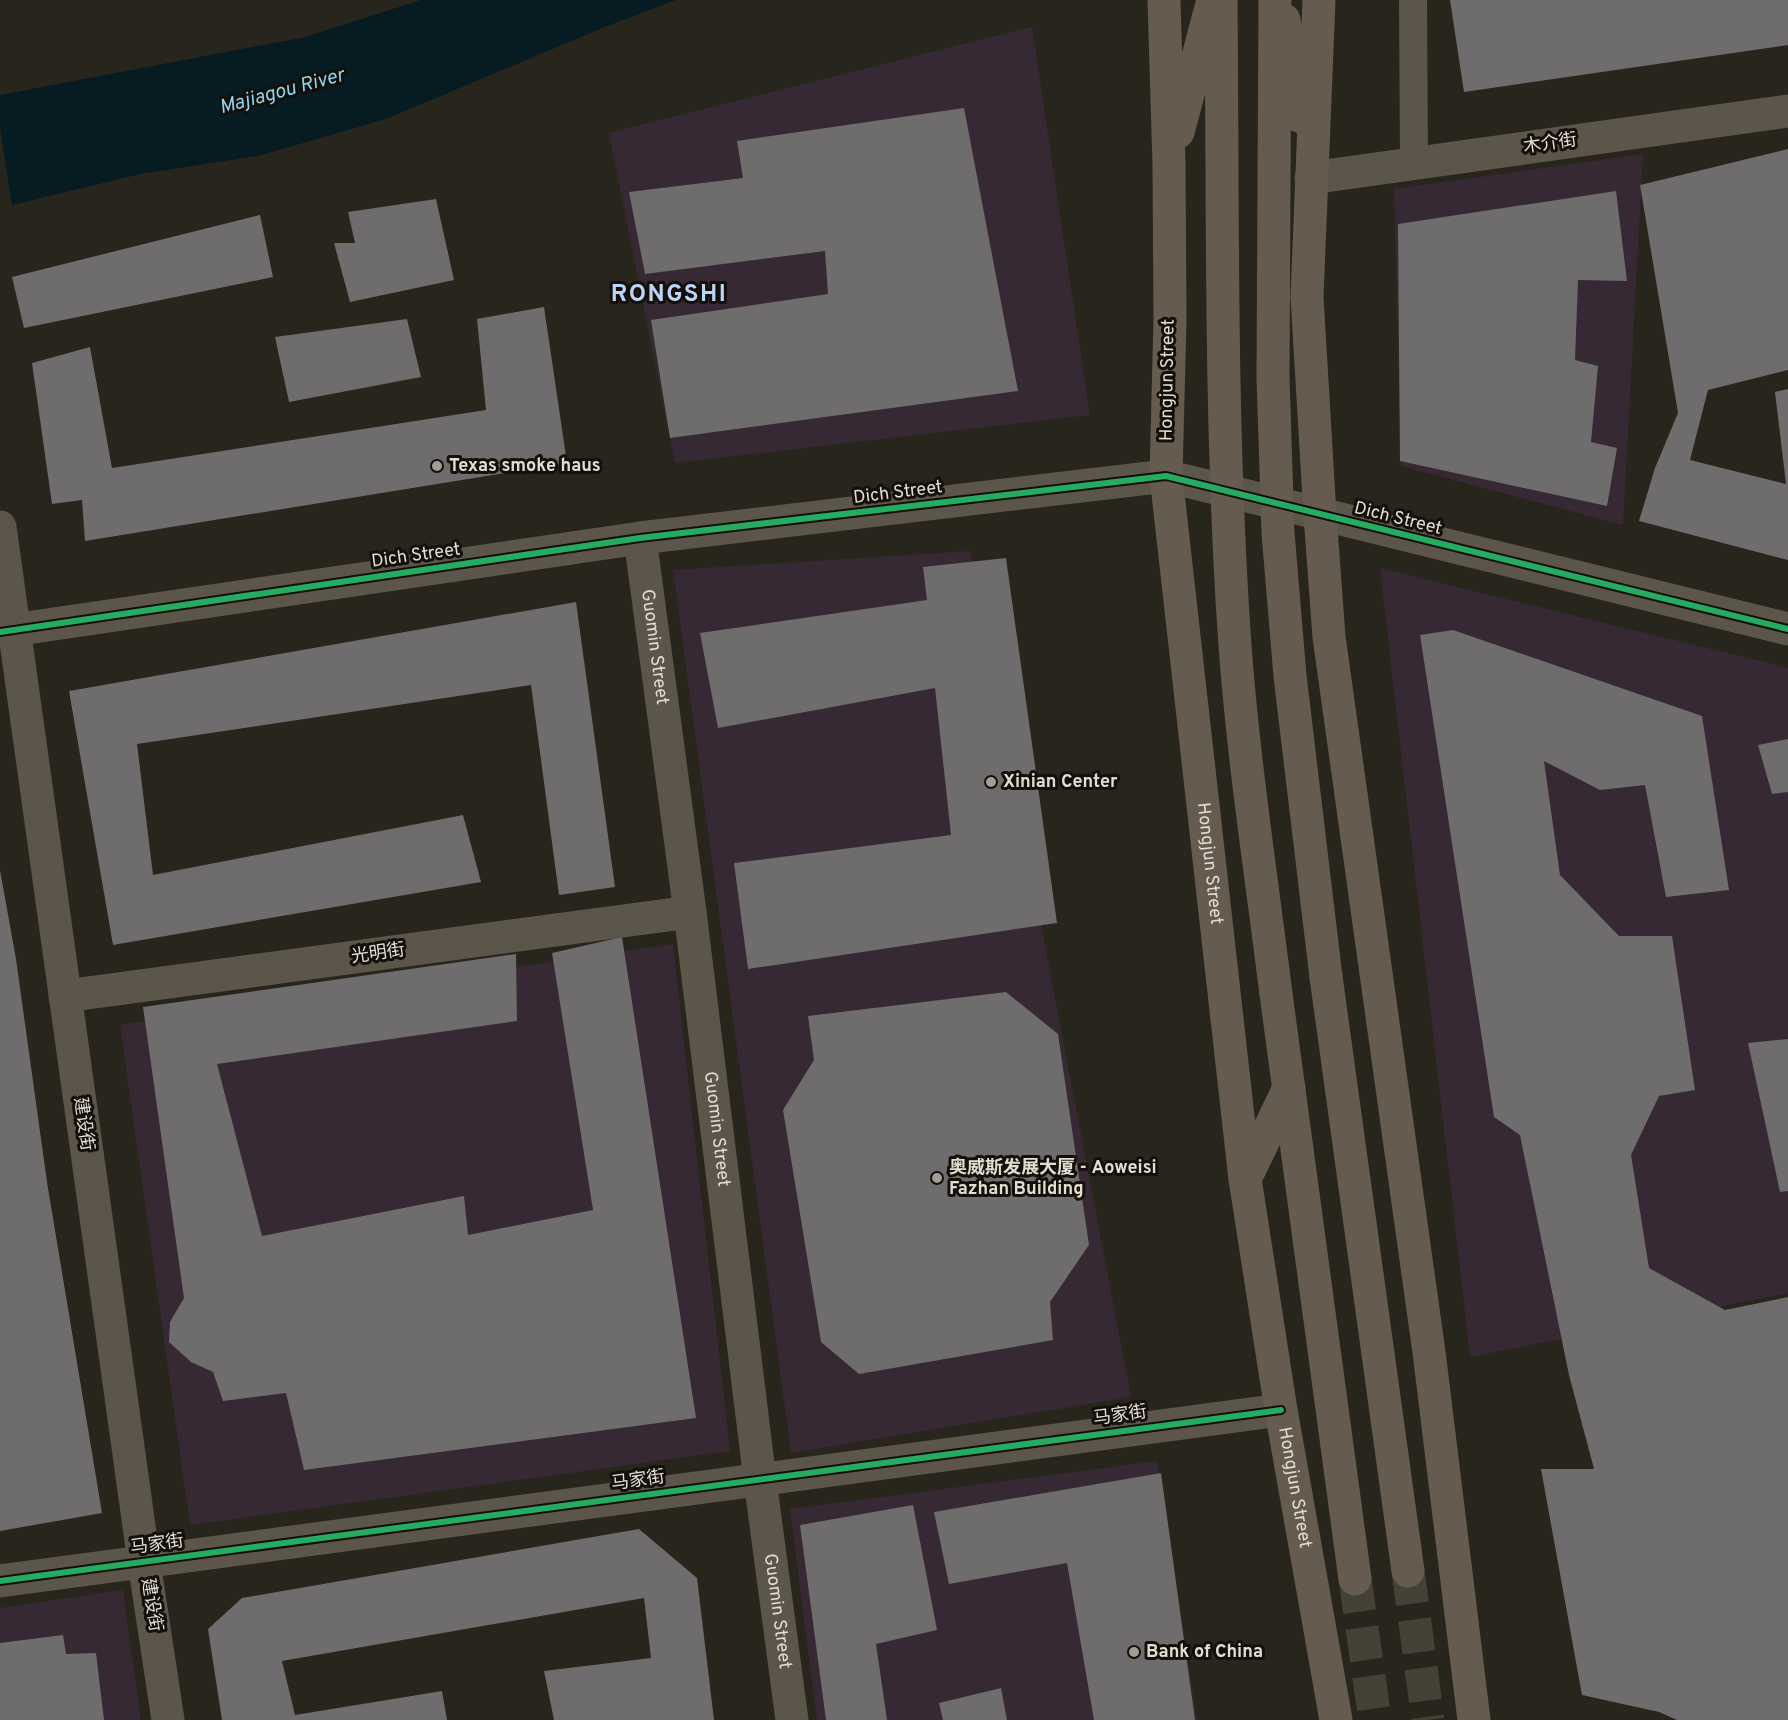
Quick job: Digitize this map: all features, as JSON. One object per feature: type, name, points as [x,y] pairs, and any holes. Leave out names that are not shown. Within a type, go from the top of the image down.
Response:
[{"type":"main road","name":"Hongjun Street","points":[[1164,0],[1169,165],[1170,320],[1166,476],[1245,1179],[1281,1410],[1336,1720]]},
{"type":"main road","points":[[1169,165],[1213,0]]},
{"type":"main road","points":[[1221,0],[1226,445],[1240,708],[1355,1579]]},
{"type":"main road","points":[[1275,0],[1273,377],[1278,533],[1290,676],[1326,977],[1408,1571]]},
{"type":"main road","points":[[1280,0],[1311,178]]},
{"type":"main road","points":[[1319,0],[1307,297],[1320,515],[1331,649],[1429,1352],[1474,1720]]},
{"type":"main road","points":[[1245,1179],[1289,1088]]},
{"type":"street","points":[[1413,14],[1414,164]]},
{"type":"street","name":"木介街","points":[[1311,178],[1788,111]]},
{"type":"street","name":"Dich Street","points":[[7,631],[640,538],[1166,476],[1788,628]]},
{"type":"street","name":"建设街","points":[[0,527],[7,631],[65,996],[168,1720]]},
{"type":"street","name":"Guomin Street","points":[[640,538],[690,912],[792,1720]]},
{"type":"street","name":"光明街","points":[[65,996],[690,912]]},
{"type":"street","name":"马家街","points":[[0,1581],[1281,1410]]},
{"type":"shaded area","points":[[1032,27],[1090,415],[675,463],[609,133]]},
{"type":"shaded area","points":[[1643,154],[1623,525],[1401,466],[1394,189]]},
{"type":"shaded area","points":[[970,551],[1131,1397],[791,1453],[673,570]]},
{"type":"shaded area","points":[[1380,568],[1788,668],[1788,1293],[1470,1357]]},
{"type":"shaded area","points":[[673,944],[730,1451],[190,1525],[120,1025]]},
{"type":"shaded area","points":[[1157,1461],[1197,1720],[817,1720],[790,1509]]},
{"type":"shaded area","points":[[123,1590],[141,1720],[0,1720],[0,1608]]},
{"type":"water","name":"Majiagou River","points":[[421,0],[676,0],[607,26],[386,119],[258,156],[140,174],[12,205],[0,128],[0,95],[305,37]]},
{"type":"building","points":[[1450,0],[1788,0],[1788,45],[1464,92]]},
{"type":"building","points":[[964,108],[1018,391],[670,438],[651,320],[828,294],[825,251],[645,274],[629,192],[743,178],[737,141]]},
{"type":"building","points":[[1788,149],[1788,370],[1708,390],[1690,460],[1786,484],[1775,392],[1788,389],[1788,560],[1639,521],[1655,468],[1678,413],[1640,185]]},
{"type":"building","points":[[1616,191],[1627,281],[1578,280],[1575,360],[1598,366],[1591,442],[1617,448],[1607,506],[1400,461],[1398,224]]},
{"type":"building","points":[[436,199],[454,280],[350,302],[334,243],[355,243],[348,212]]},
{"type":"building","points":[[260,215],[273,277],[24,328],[12,277]]},
{"type":"building","points":[[544,307],[567,463],[85,541],[82,500],[52,504],[32,363],[90,347],[112,468],[486,410],[477,319]]},
{"type":"building","points":[[407,319],[421,377],[289,402],[275,337]]},
{"type":"building","name":"Xinian Center","points":[[1006,558],[1057,923],[748,969],[734,863],[951,835],[935,688],[718,728],[700,633],[927,600],[923,567]]},
{"type":"building","points":[[576,602],[615,887],[559,895],[531,685],[137,744],[153,875],[463,815],[481,882],[113,945],[69,691]]},
{"type":"building","points":[[1453,630],[1702,716],[1729,890],[1666,897],[1645,785],[1600,790],[1544,761],[1560,875],[1619,936],[1672,936],[1695,1090],[1659,1096],[1631,1155],[1649,1268],[1725,1310],[1788,1297],[1788,1720],[1677,1720],[1659,1712],[1582,1695],[1541,1469],[1594,1469],[1569,1375],[1520,1135],[1494,1117],[1420,635]]},
{"type":"building","points":[[1788,739],[1788,792],[1772,794],[1758,745]]},
{"type":"building","points":[[0,870],[16,959],[47,1182],[102,1513],[0,1531]]},
{"type":"building","points":[[622,937],[696,1418],[304,1470],[286,1393],[223,1401],[213,1372],[191,1362],[169,1342],[170,1322],[184,1298],[143,1007],[516,954],[517,1021],[217,1064],[262,1236],[464,1196],[468,1235],[593,1210],[552,953]]},
{"type":"building","name":"奥威斯发展大厦 - Aoweisi Fazhan Building","points":[[1006,992],[1058,1034],[1089,1245],[1050,1302],[1053,1340],[859,1374],[821,1342],[783,1110],[814,1060],[808,1016]]},
{"type":"building","points":[[1788,1039],[1788,1191],[1780,1192],[1748,1043]]},
{"type":"building","name":"Bank of China","points":[[1161,1473],[1195,1720],[1094,1720],[1067,1563],[949,1584],[934,1512]]},
{"type":"building","points":[[913,1505],[937,1630],[876,1644],[887,1720],[826,1720],[800,1525]]},
{"type":"building","points":[[639,1529],[697,1578],[714,1720],[554,1720],[544,1671],[651,1658],[644,1598],[282,1661],[295,1715],[442,1691],[447,1720],[222,1720],[208,1629],[242,1598]]},
{"type":"building","points":[[63,1635],[66,1654],[96,1653],[104,1720],[0,1720],[0,1643]]},
{"type":"building","points":[[1001,1688],[1007,1720],[943,1720],[939,1703]]},
{"type":"tunnel","points":[[1408,1571],[1428,1720]]},
{"type":"tunnel","points":[[1355,1579],[1375,1720]]},
{"type":"cycle path","points":[[0,632],[640,538],[1166,476],[1788,629]]},
{"type":"cycle path","points":[[0,1581],[1281,1410]]},
{"type":"place","name":"Texas smoke haus","points":[[437,466]]},
{"type":"place","name":"Xinian Center","points":[[991,782]]},
{"type":"place","name":"奥威斯发展大厦 - Aoweisi Fazhan Building","points":[[937,1178]]},
{"type":"place","name":"Bank of China","points":[[1134,1652]]},
{"type":"district","name":"RONGSHI","points":[[669,295]]}]
